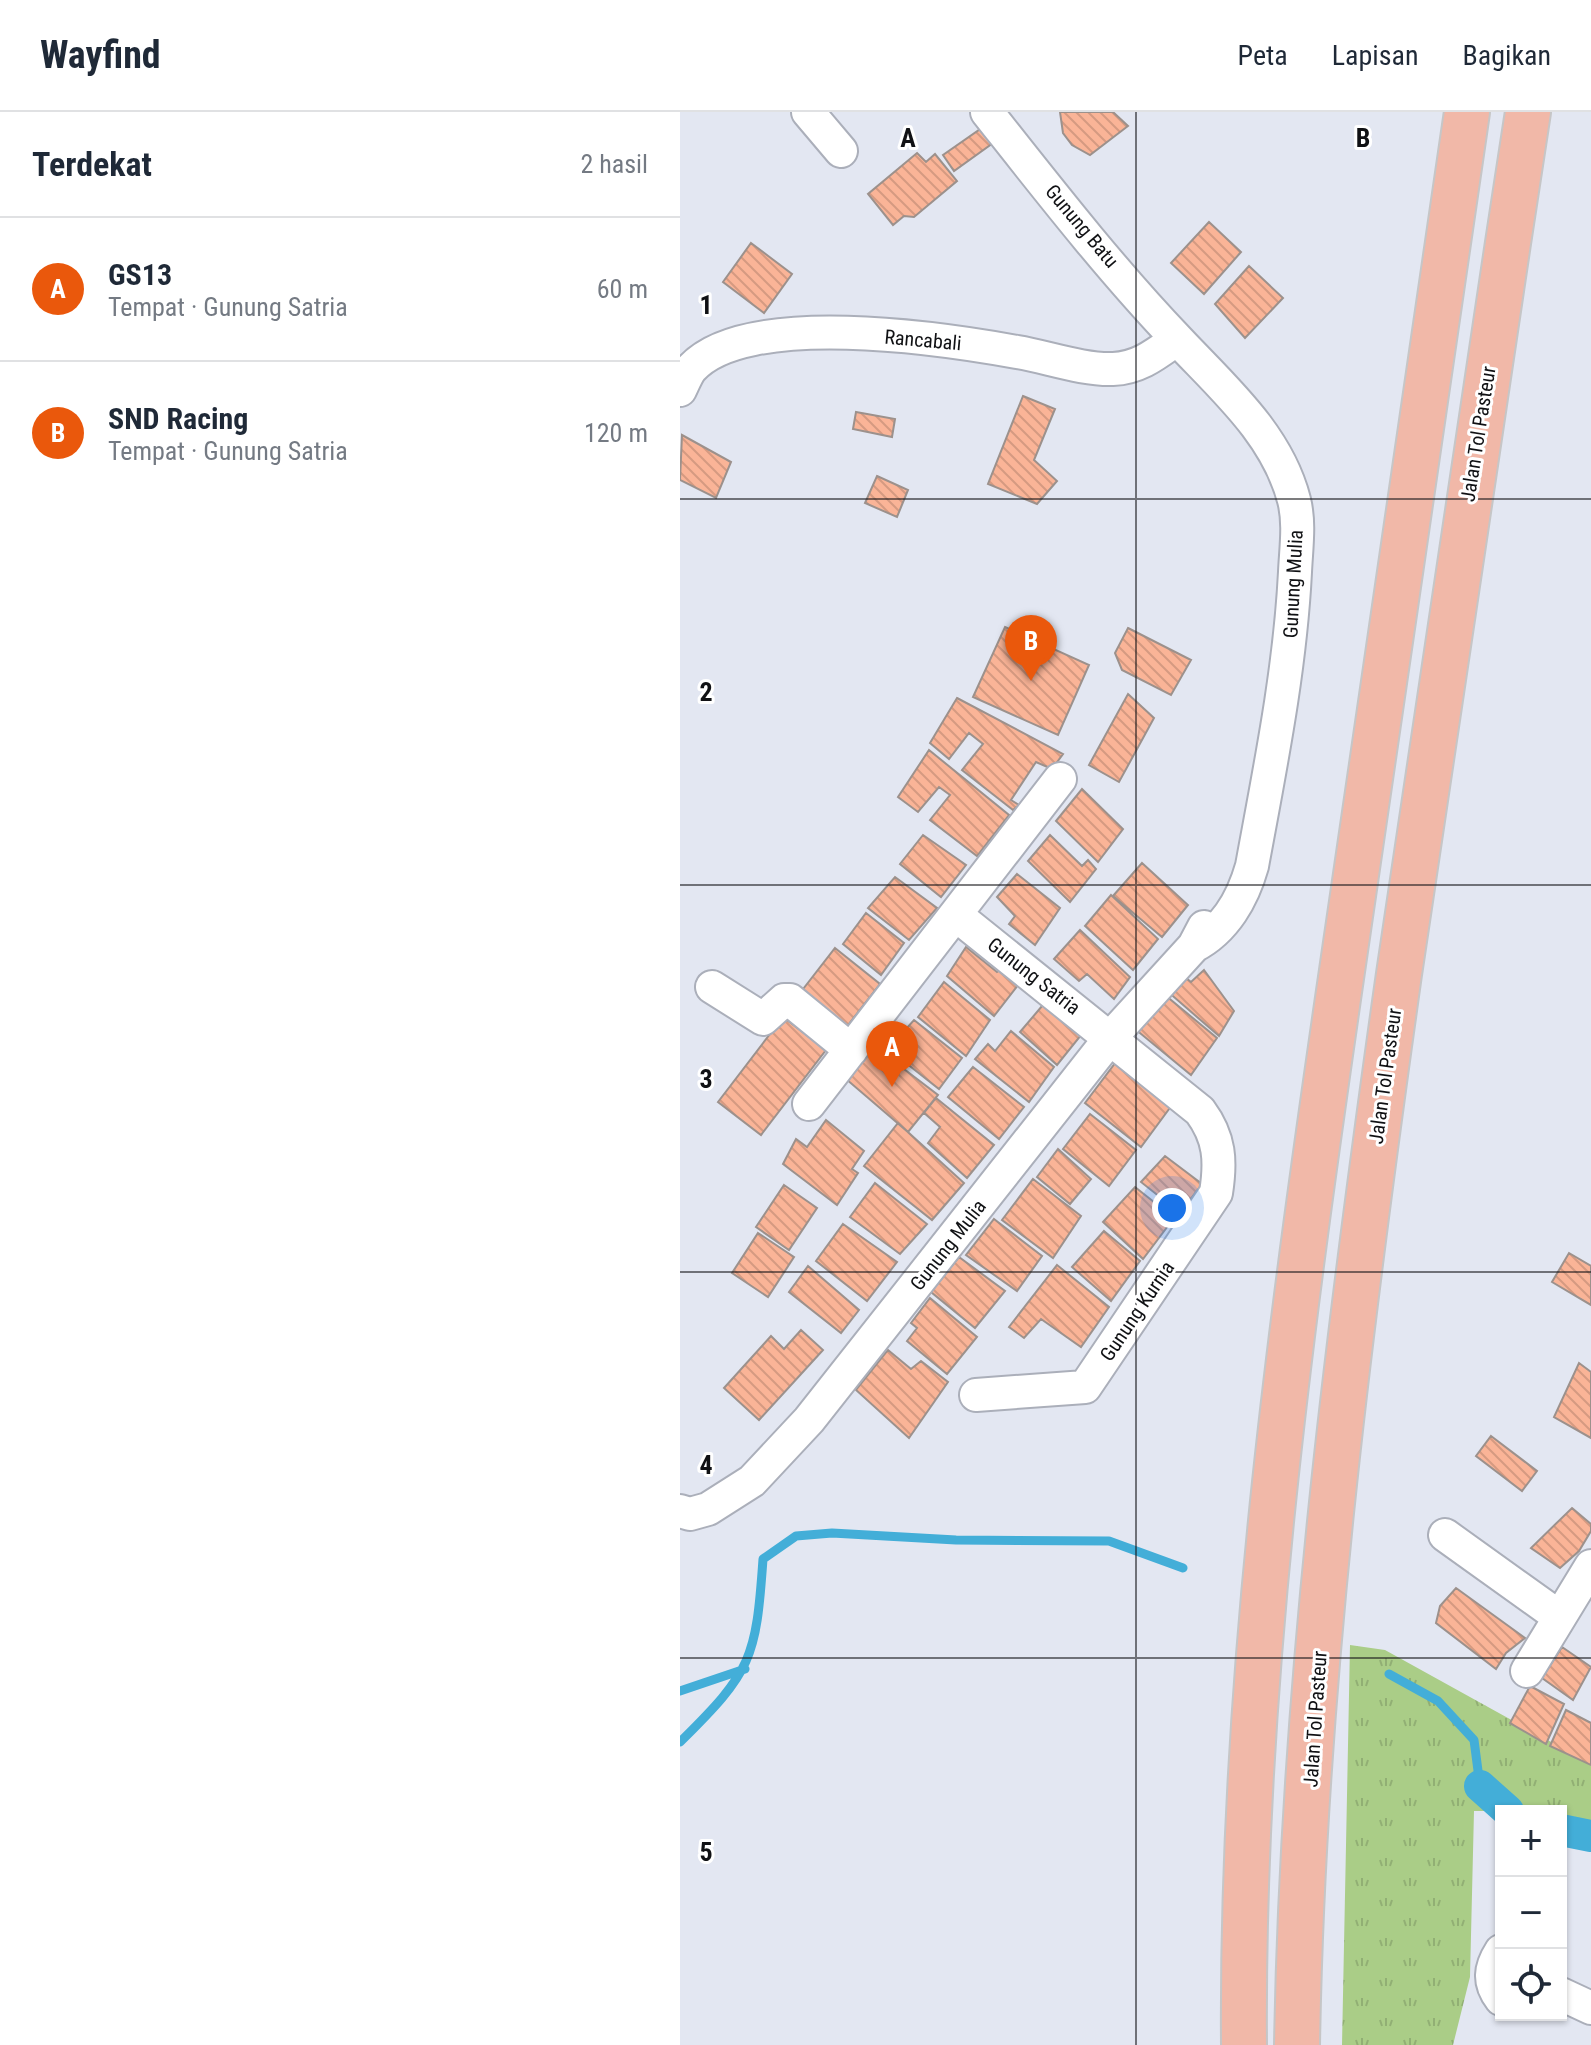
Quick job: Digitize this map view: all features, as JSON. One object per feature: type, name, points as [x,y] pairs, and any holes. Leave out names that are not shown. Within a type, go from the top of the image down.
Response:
[{"type":"highway","points":[[1244,2045],[1250,1794],[1270,1536],[1298,1276],[1467,112]]},
{"type":"highway","name":"Jalan Tol Pasteur","points":[[1297,2045],[1310,1773],[1356,1279],[1528,112]]},
{"type":"street","points":[[808,112],[841,151]]},
{"type":"street","name":"Gunung Batu","points":[[987,112],[1177,339]]},
{"type":"street","name":"Rancabali","points":[[684,373],[722,350],[769,335],[819,332],[959,342],[1111,369],[1141,365],[1177,339]]},
{"type":"street","name":"Gunung Mulia","points":[[680,1511],[690,1514],[708,1509],[752,1481],[809,1420],[1111,1037],[1194,946],[1212,937],[1244,893],[1252,866],[1283,698],[1293,617],[1297,525],[1295,501],[1282,465],[1244,410],[1220,381],[1177,339]]},
{"type":"street","points":[[809,1104],[1060,779]]},
{"type":"street","name":"Gunung Satria","points":[[956,915],[1111,1037]]},
{"type":"street","points":[[712,987],[763,1019],[784,1000],[790,1000],[851,1050]]},
{"type":"street","name":"Gunung Kurnia","points":[[976,1395],[1085,1387],[1216,1193],[1221,1163],[1214,1131],[1200,1111],[1111,1037]]},
{"type":"street","points":[[1445,1535],[1558,1616]]},
{"type":"street","points":[[1527,1671],[1591,1566]]},
{"type":"street","points":[[1495,1961],[1491,1968],[1495,1991]]},
{"type":"street","points":[[1567,1997],[1591,2008]]},
{"type":"green space","points":[[1350,1645],[1385,1650],[1591,1764],[1591,1822],[1567,1820],[1567,1805],[1495,1805],[1495,1811],[1474,1811],[1470,1977],[1453,2045],[1342,2045]]},
{"type":"building","points":[[1060,112],[1113,112],[1128,126],[1090,155],[1072,145],[1063,133]]},
{"type":"building","points":[[989,123],[1000,138],[954,171],[943,155]]},
{"type":"building","points":[[917,153],[926,162],[935,154],[957,181],[914,217],[904,216],[893,225],[868,194]]},
{"type":"building","points":[[1209,222],[1241,252],[1204,294],[1171,263]]},
{"type":"building","points":[[751,243],[792,274],[764,313],[723,282]]},
{"type":"building","points":[[1249,266],[1283,298],[1245,338],[1215,304]]},
{"type":"building","points":[[1023,396],[1055,409],[1034,460],[1057,481],[1037,504],[988,484]]},
{"type":"building","points":[[856,412],[895,419],[892,437],[853,429]]},
{"type":"building","points":[[682,435],[731,462],[716,498],[680,480]]},
{"type":"building","points":[[877,476],[908,490],[897,517],[865,503]]},
{"type":"building","points":[[1005,627],[1089,665],[1058,735],[973,697]]},
{"type":"building","points":[[1128,628],[1191,660],[1171,695],[1122,670],[1115,653]]},
{"type":"building","points":[[1128,694],[1154,718],[1119,782],[1089,765]]},
{"type":"building","points":[[957,698],[1063,754],[1052,769],[1036,762],[1011,800],[1019,805],[1013,810],[962,770],[983,744],[969,733],[949,759],[930,743]]},
{"type":"building","points":[[929,750],[1009,815],[977,856],[930,820],[950,795],[939,787],[918,812],[898,797]]},
{"type":"building","points":[[1082,789],[1123,829],[1098,862],[1056,821]]},
{"type":"building","points":[[923,835],[966,865],[941,897],[900,864]]},
{"type":"building","points":[[1050,835],[1082,866],[1088,860],[1096,869],[1070,902],[1028,861]]},
{"type":"building","points":[[1142,863],[1188,905],[1162,937],[1113,896]]},
{"type":"building","points":[[1017,874],[1060,908],[1035,945],[1009,924],[1015,916],[997,897]]},
{"type":"building","points":[[895,877],[937,908],[909,940],[868,908]]},
{"type":"building","points":[[1111,895],[1158,939],[1133,970],[1085,926]]},
{"type":"building","points":[[866,913],[904,943],[881,975],[843,944]]},
{"type":"building","points":[[1080,930],[1130,977],[1114,999],[1087,974],[1079,981],[1054,959]]},
{"type":"building","points":[[966,947],[997,972],[1005,966],[1022,980],[994,1016],[947,976]]},
{"type":"building","points":[[835,948],[880,984],[845,1029],[800,993]]},
{"type":"building","points":[[1204,970],[1234,1011],[1219,1036],[1167,991],[1181,974],[1191,982]]},
{"type":"building","points":[[944,982],[990,1020],[966,1056],[918,1017]]},
{"type":"building","points":[[1165,995],[1217,1038],[1191,1075],[1135,1029]]},
{"type":"building","points":[[1048,999],[1086,1029],[1057,1065],[1020,1032]]},
{"type":"building","points":[[783,1017],[826,1050],[761,1135],[718,1102]]},
{"type":"building","points":[[914,1020],[962,1058],[939,1089],[882,1044],[889,1035],[896,1040]]},
{"type":"building","points":[[1011,1031],[1054,1067],[1029,1102],[975,1059],[988,1044],[995,1051]]},
{"type":"building","points":[[875,1047],[938,1095],[908,1132],[846,1079]]},
{"type":"building","points":[[1116,1062],[1172,1105],[1141,1147],[1085,1103]]},
{"type":"building","points":[[973,1067],[1024,1107],[999,1139],[948,1097]]},
{"type":"building","points":[[936,1098],[994,1145],[967,1178],[928,1143],[940,1127],[924,1113]]},
{"type":"building","points":[[1090,1114],[1136,1150],[1109,1186],[1063,1149]]},
{"type":"building","points":[[826,1120],[864,1151],[852,1169],[858,1173],[837,1205],[783,1164],[796,1139],[807,1147]]},
{"type":"building","points":[[898,1123],[964,1183],[932,1220],[864,1166]]},
{"type":"building","points":[[1058,1149],[1091,1179],[1070,1204],[1037,1177]]},
{"type":"building","points":[[1165,1156],[1202,1184],[1180,1213],[1141,1182]]},
{"type":"building","points":[[1033,1179],[1081,1216],[1053,1258],[1002,1220]]},
{"type":"building","points":[[875,1183],[927,1224],[900,1254],[850,1217]]},
{"type":"building","points":[[784,1185],[817,1208],[789,1250],[756,1227]]},
{"type":"building","points":[[1135,1187],[1174,1218],[1143,1259],[1103,1222]]},
{"type":"building","points":[[994,1219],[1042,1256],[1017,1291],[966,1255]]},
{"type":"building","points":[[843,1224],[897,1262],[867,1301],[816,1261]]},
{"type":"building","points":[[1104,1231],[1140,1261],[1111,1301],[1072,1267]]},
{"type":"building","points":[[758,1233],[794,1257],[768,1297],[732,1273]]},
{"type":"building","points":[[1569,1253],[1591,1266],[1591,1305],[1552,1282]]},
{"type":"building","points":[[959,1257],[1005,1291],[975,1328],[931,1292]]},
{"type":"building","points":[[1057,1265],[1109,1307],[1081,1347],[1041,1319],[1024,1338],[1009,1327]]},
{"type":"building","points":[[808,1266],[859,1310],[841,1333],[789,1292]]},
{"type":"building","points":[[930,1298],[977,1337],[947,1374],[907,1341],[917,1328],[911,1323]]},
{"type":"building","points":[[801,1330],[823,1350],[759,1420],[724,1388],[771,1336],[784,1349]]},
{"type":"building","points":[[888,1350],[911,1369],[921,1361],[948,1382],[909,1438],[856,1390]]},
{"type":"building","points":[[1579,1363],[1591,1372],[1591,1438],[1554,1417]]},
{"type":"building","points":[[1491,1436],[1537,1471],[1522,1491],[1476,1456]]},
{"type":"building","points":[[1572,1508],[1591,1524],[1591,1531],[1579,1551],[1560,1568],[1531,1548]]},
{"type":"building","points":[[1456,1588],[1525,1638],[1506,1653],[1496,1669],[1436,1623],[1440,1606]]},
{"type":"building","points":[[1562,1647],[1591,1667],[1573,1700],[1542,1678]]},
{"type":"building","points":[[1530,1686],[1564,1704],[1546,1744],[1510,1723]]},
{"type":"building","points":[[1566,1710],[1591,1723],[1591,1765],[1550,1746]]},
{"type":"waterway","points":[[680,1742],[736,1679],[753,1642],[763,1559],[796,1536],[832,1533],[956,1540],[1109,1541],[1183,1568]]},
{"type":"waterway","points":[[680,1691],[745,1669]]},
{"type":"waterway","points":[[1389,1674],[1438,1701],[1474,1740],[1480,1786]]},
{"type":"waterway","points":[[1480,1786],[1501,1805]]},
{"type":"waterway","points":[[1567,1831],[1591,1836]]},
{"type":"place","name":"SND Racing","points":[[1031,681]]},
{"type":"place","name":"GS13","points":[[892,1087]]}]
